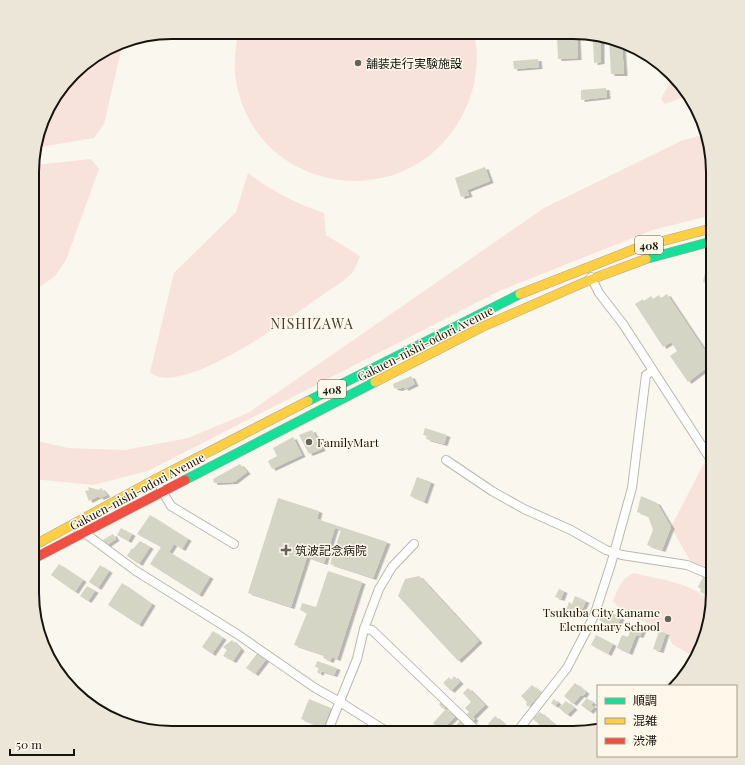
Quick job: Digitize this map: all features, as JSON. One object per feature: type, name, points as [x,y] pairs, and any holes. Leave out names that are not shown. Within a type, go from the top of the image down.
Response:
[{"type":"highway","name":"Gakuen-nishi-odori Avenue","points":[[39,543],[156,480],[508,299],[640,247],[706,230]]},
{"type":"highway","name":"Gakuen-nishi-odori Avenue","points":[[39,557],[162,491],[482,327],[592,279],[652,257],[706,243]]},
{"type":"street","points":[[587,267],[599,293],[623,324],[706,452]]},
{"type":"street","points":[[521,726],[567,668],[594,616],[614,553],[632,488],[646,375],[652,371]]},
{"type":"street","points":[[446,460],[517,506],[571,530],[614,553],[687,565],[706,573]]},
{"type":"street","points":[[156,480],[171,506],[234,544]]},
{"type":"street","points":[[73,524],[136,571],[237,634],[315,688],[378,726]]},
{"type":"street","points":[[330,726],[357,659],[364,629],[379,589],[392,567],[414,544]]},
{"type":"street","points":[[364,629],[372,630],[472,726]]},
{"type":"shaded area","points":[[237,39],[475,39],[477,63],[474,83],[468,103],[464,112],[440,147],[408,169],[372,180],[335,179],[300,168],[269,146],[247,115],[235,74]]},
{"type":"shaded area","points":[[121,49],[104,124],[94,138],[42,147],[49,121],[61,98],[72,84],[91,67]]},
{"type":"shaded area","points":[[670,82],[682,98],[665,104],[661,99]]},
{"type":"shaded area","points":[[700,136],[706,164],[706,217],[653,230],[499,291],[148,471],[93,485],[39,480],[39,441],[68,448],[125,450],[188,438],[248,413],[544,208],[683,140]]},
{"type":"shaded area","points":[[91,159],[99,169],[66,260],[55,276],[39,288],[39,172],[39,165]]},
{"type":"shaded area","points":[[248,173],[284,196],[324,213],[326,235],[360,256],[355,269],[342,282],[287,320],[236,352],[210,366],[185,375],[165,378],[150,372],[174,273],[236,212]]},
{"type":"shaded area","points":[[704,463],[706,466],[706,570],[692,564],[671,527]]},
{"type":"shaded area","points":[[634,573],[686,586],[706,598],[699,635],[691,653],[689,654],[672,644],[669,635],[621,610],[613,601],[618,588],[630,575]]},
{"type":"building","points":[[557,39],[577,39],[578,58],[558,59]]},
{"type":"building","points":[[593,41],[601,42],[601,62],[594,63]]},
{"type":"building","points":[[609,45],[622,48],[624,74],[611,74]]},
{"type":"building","points":[[538,59],[539,67],[514,69],[513,61]]},
{"type":"building","points":[[606,88],[607,97],[581,100],[581,90]]},
{"type":"building","points":[[485,167],[490,181],[467,190],[469,195],[461,197],[455,178]]},
{"type":"building","points":[[706,268],[706,283],[703,282]]},
{"type":"building","points":[[667,294],[706,352],[706,368],[688,382],[670,356],[677,351],[671,342],[663,347],[635,304],[643,299],[644,301],[651,296],[653,299],[659,295],[661,298]]},
{"type":"building","points":[[411,376],[415,384],[405,389],[404,387],[399,389],[394,388],[393,384]]},
{"type":"building","points":[[425,428],[447,435],[444,444],[426,439],[427,436],[423,435]]},
{"type":"building","points":[[312,430],[322,449],[309,454],[299,435]]},
{"type":"building","points":[[293,437],[302,455],[272,469],[268,461],[277,456],[273,448]]},
{"type":"building","points":[[240,464],[247,472],[234,482],[214,483],[213,479]]},
{"type":"building","points":[[417,477],[431,482],[424,502],[410,496]]},
{"type":"building","points":[[88,487],[99,490],[101,488],[107,495],[100,498],[99,496],[89,501],[85,491],[89,490]]},
{"type":"building","points":[[641,496],[657,503],[671,527],[662,550],[647,545],[653,530],[648,516],[637,512]]},
{"type":"building","points":[[278,498],[319,511],[317,519],[387,542],[373,578],[330,564],[341,530],[335,528],[324,563],[307,557],[291,607],[248,593]]},
{"type":"building","points":[[150,515],[188,539],[182,549],[174,544],[169,552],[210,577],[199,595],[150,564],[161,547],[137,534]]},
{"type":"building","points":[[121,528],[132,534],[128,541],[117,535]]},
{"type":"building","points":[[113,534],[116,539],[107,545],[103,540]]},
{"type":"building","points":[[140,541],[150,547],[139,564],[127,556],[132,548],[133,549]]},
{"type":"building","points":[[59,564],[83,580],[75,592],[51,575]]},
{"type":"building","points":[[100,565],[109,571],[98,588],[89,582]]},
{"type":"building","points":[[328,571],[362,582],[337,659],[332,657],[330,661],[323,658],[324,655],[294,645],[307,613],[300,610],[302,603],[316,607]]},
{"type":"building","points":[[704,575],[706,576],[706,595],[700,592],[701,589],[698,587]]},
{"type":"building","points":[[419,576],[479,641],[458,661],[398,596],[405,579]]},
{"type":"building","points":[[122,583],[152,604],[139,625],[108,605]]},
{"type":"building","points":[[87,586],[95,591],[88,601],[80,596]]},
{"type":"building","points":[[559,589],[564,591],[561,599],[555,597]]},
{"type":"building","points":[[575,596],[586,601],[579,616],[566,610],[569,602],[572,604]]},
{"type":"building","points":[[605,609],[621,618],[615,629],[599,620]]},
{"type":"building","points":[[632,625],[643,629],[640,636],[636,635],[629,653],[617,648],[622,635],[628,637]]},
{"type":"building","points":[[213,631],[223,638],[212,654],[202,647]]},
{"type":"building","points":[[659,631],[666,633],[660,651],[653,649]]},
{"type":"building","points":[[596,635],[613,644],[608,654],[591,645]]},
{"type":"building","points":[[232,640],[241,649],[233,661],[223,656],[227,650],[223,647]]},
{"type":"building","points":[[259,651],[268,657],[255,674],[246,668]]},
{"type":"building","points":[[317,661],[337,668],[334,675],[321,671],[320,674],[317,672],[319,668],[315,667]]},
{"type":"building","points":[[454,676],[460,682],[451,691],[443,683],[449,677],[451,680]]},
{"type":"building","points":[[575,683],[586,692],[573,704],[564,696]]},
{"type":"building","points":[[532,685],[541,693],[528,707],[526,704],[527,702],[521,696]]},
{"type":"building","points":[[468,688],[485,705],[473,717],[475,719],[472,722],[466,715],[469,712],[465,708],[471,702],[463,693]]},
{"type":"building","points":[[587,698],[593,703],[591,705],[594,707],[590,712],[581,705]]},
{"type":"building","points":[[309,699],[331,708],[324,726],[318,726],[301,719]]},
{"type":"building","points":[[554,699],[558,703],[555,706],[551,703]]},
{"type":"building","points":[[442,701],[446,706],[443,709],[439,704]]},
{"type":"building","points":[[566,701],[574,708],[567,715],[559,708]]},
{"type":"building","points":[[446,709],[455,717],[446,726],[436,726],[433,723]]},
{"type":"building","points":[[540,712],[556,726],[541,726],[533,719]]},
{"type":"building","points":[[495,716],[507,726],[490,726],[488,724]]},
{"type":"building","points":[[461,720],[467,726],[455,726]]},
{"type":"traffic: fast","points":[[646,259],[706,243]]},
{"type":"traffic: fast","points":[[308,401],[520,294]]},
{"type":"traffic: fast","points":[[185,480],[375,382]]},
{"type":"traffic: slow","points":[[520,294],[640,247],[706,230]]},
{"type":"traffic: slow","points":[[375,382],[482,327],[592,279],[646,259]]},
{"type":"traffic: slow","points":[[39,543],[156,479],[308,401]]},
{"type":"traffic: jam","points":[[39,556],[185,480]]},
{"type":"place","name":"舗装走行実験施設","points":[[358,63]]},
{"type":"place","name":"FamilyMart","points":[[309,442]]},
{"type":"place","name":"筑波記念病院","points":[[286,550]]},
{"type":"place","name":"Tsukuba City Kaname Elementary School","points":[[668,619]]},
{"type":"district","name":"NISHIZAWA","points":[[312,323]]}]
